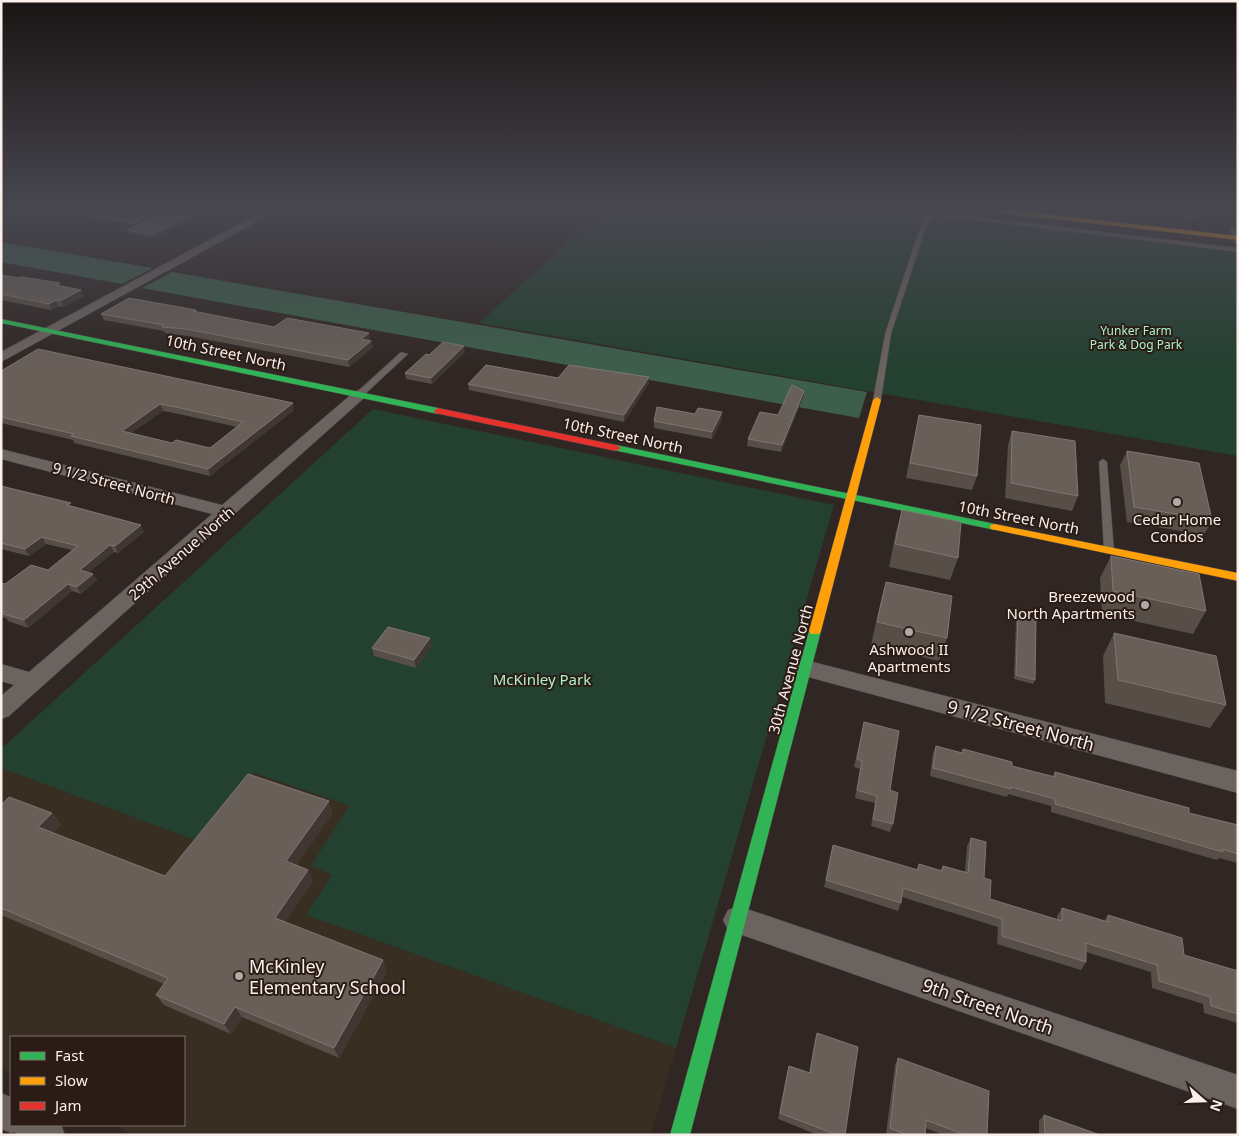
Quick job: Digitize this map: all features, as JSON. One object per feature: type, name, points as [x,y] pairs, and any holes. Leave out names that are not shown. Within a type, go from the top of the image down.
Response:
[{"type":"street","points":[[1,358],[179,261]]},
{"type":"street","name":"10th Street North","points":[[1,321],[1238,577]]},
{"type":"street","name":"29th Avenue North","points":[[1,710],[359,394]]},
{"type":"street","name":"30th Avenue North","points":[[680,1135],[877,400]]},
{"type":"street","name":"9 1/2 Street North","points":[[1,454],[227,512]]},
{"type":"street","name":"9 1/2 Street North","points":[[805,668],[1238,782]]},
{"type":"street","points":[[1,672],[32,682]]},
{"type":"street","name":"9th Street North","points":[[738,920],[1238,1092]]},
{"type":"street","points":[[31,1126],[48,1135]]},
{"type":"lane","name":"30th Avenue North","points":[[877,400],[888,334],[913,261]]},
{"type":"lane","points":[[359,394],[404,354]]},
{"type":"lane","points":[[1103,462],[1108,551]]},
{"type":"shaded area","name":"McKinley Elementary School","points":[[1,768],[200,842],[254,773],[351,806],[311,865],[333,874],[306,915],[676,1048],[651,1135],[133,1135],[115,1126],[185,1126],[185,1036],[10,1036],[10,1074],[1,1069]]},
{"type":"green space","points":[[112,261],[153,268],[122,284],[1,262]]},
{"type":"green space","name":"Yunker Farm Park & Dog Park","points":[[547,261],[1238,261],[1238,456],[479,323]]},
{"type":"green space","points":[[172,272],[867,392],[859,418],[142,288]]},
{"type":"green space","name":"McKinley Park","points":[[373,409],[834,505],[676,1048],[306,915],[332,875],[311,865],[350,806],[255,773],[200,842],[1,768],[1,749]]},
{"type":"building","points":[[1,275],[60,283],[56,285],[81,290],[60,301],[56,300],[49,304],[1,294]]},
{"type":"building","points":[[129,298],[274,327],[287,318],[369,333],[361,339],[371,341],[348,360],[186,329],[162,327],[164,325],[101,314]]},
{"type":"building","points":[[443,342],[464,346],[431,378],[405,373],[426,354],[429,355]]},
{"type":"building","points":[[38,349],[293,403],[208,469],[1,417],[1,371]],"holes":[[[160,404],[243,422],[210,448],[176,440],[172,443],[122,431]]]},
{"type":"building","points":[[486,365],[558,378],[569,365],[649,377],[624,415],[468,384]]},
{"type":"building","points":[[792,385],[804,391],[782,445],[748,439],[760,412],[778,415]]},
{"type":"building","points":[[657,407],[695,414],[698,408],[722,412],[712,432],[654,421]]},
{"type":"building","points":[[919,415],[981,425],[977,476],[910,463]]},
{"type":"building","points":[[1012,431],[1075,441],[1078,496],[1011,483]]},
{"type":"building","points":[[1127,451],[1199,463],[1212,520],[1134,507]]},
{"type":"building","points":[[1,486],[71,503],[67,505],[141,525],[115,546],[110,545],[80,570],[93,574],[77,587],[68,584],[24,620],[3,614],[5,612],[1,611],[1,583],[5,584],[31,565],[48,570],[78,546],[42,537],[25,549],[1,543]]},
{"type":"building","points":[[902,510],[961,522],[958,558],[895,544]]},
{"type":"building","points":[[1111,556],[1199,574],[1206,611],[1113,591]]},
{"type":"building","points":[[886,582],[952,596],[947,638],[877,622]]},
{"type":"building","points":[[1018,616],[1036,620],[1035,680],[1016,675]]},
{"type":"building","points":[[388,627],[430,638],[414,660],[372,648]]},
{"type":"building","points":[[1114,633],[1216,656],[1226,705],[1118,680]]},
{"type":"building","points":[[864,722],[899,731],[890,790],[898,793],[893,824],[873,819],[877,796],[857,790],[862,761],[857,759]]},
{"type":"building","points":[[936,746],[962,753],[963,749],[1012,762],[1012,766],[1055,777],[1055,772],[1189,808],[1189,813],[1238,825],[1238,854],[1222,849],[1223,852],[1055,804],[1055,799],[933,768]]},
{"type":"building","points":[[248,774],[329,801],[286,861],[308,870],[275,918],[383,960],[334,1048],[235,1007],[224,1024],[156,995],[168,978],[1,908],[1,805],[9,797],[52,813],[38,827],[165,876]]},
{"type":"building","points":[[971,838],[986,842],[984,878],[991,880],[990,899],[1062,921],[1062,908],[1108,922],[1108,915],[1182,938],[1184,955],[1238,971],[1238,1014],[1211,1006],[1210,997],[1159,981],[1157,965],[1086,943],[1086,962],[1002,936],[1002,919],[903,888],[901,903],[826,880],[833,845],[918,870],[919,864],[942,871],[943,866],[968,873]]},
{"type":"building","points":[[817,1033],[858,1047],[845,1135],[837,1135],[780,1113],[789,1066],[810,1073]]},
{"type":"building","points":[[898,1058],[989,1091],[987,1135],[965,1135],[926,1120],[925,1135],[907,1135],[890,1128]]},
{"type":"building","points":[[1044,1115],[1100,1135],[1045,1135]]},
{"type":"traffic: fast","points":[[1,321],[438,411]]},
{"type":"traffic: fast","points":[[616,448],[995,527]]},
{"type":"traffic: fast","points":[[680,1135],[815,631]]},
{"type":"traffic: slow","points":[[815,631],[877,400]]},
{"type":"traffic: slow","points":[[995,527],[1238,577]]},
{"type":"traffic: jam","points":[[438,411],[616,448]]},
{"type":"place","name":"Cedar Home Condos","points":[[1177,502]]},
{"type":"place","name":"Breezewood North Apartments","points":[[1145,605]]},
{"type":"place","name":"Ashwood II Apartments","points":[[909,632]]},
{"type":"place","name":"McKinley Elementary School","points":[[239,976]]}]
